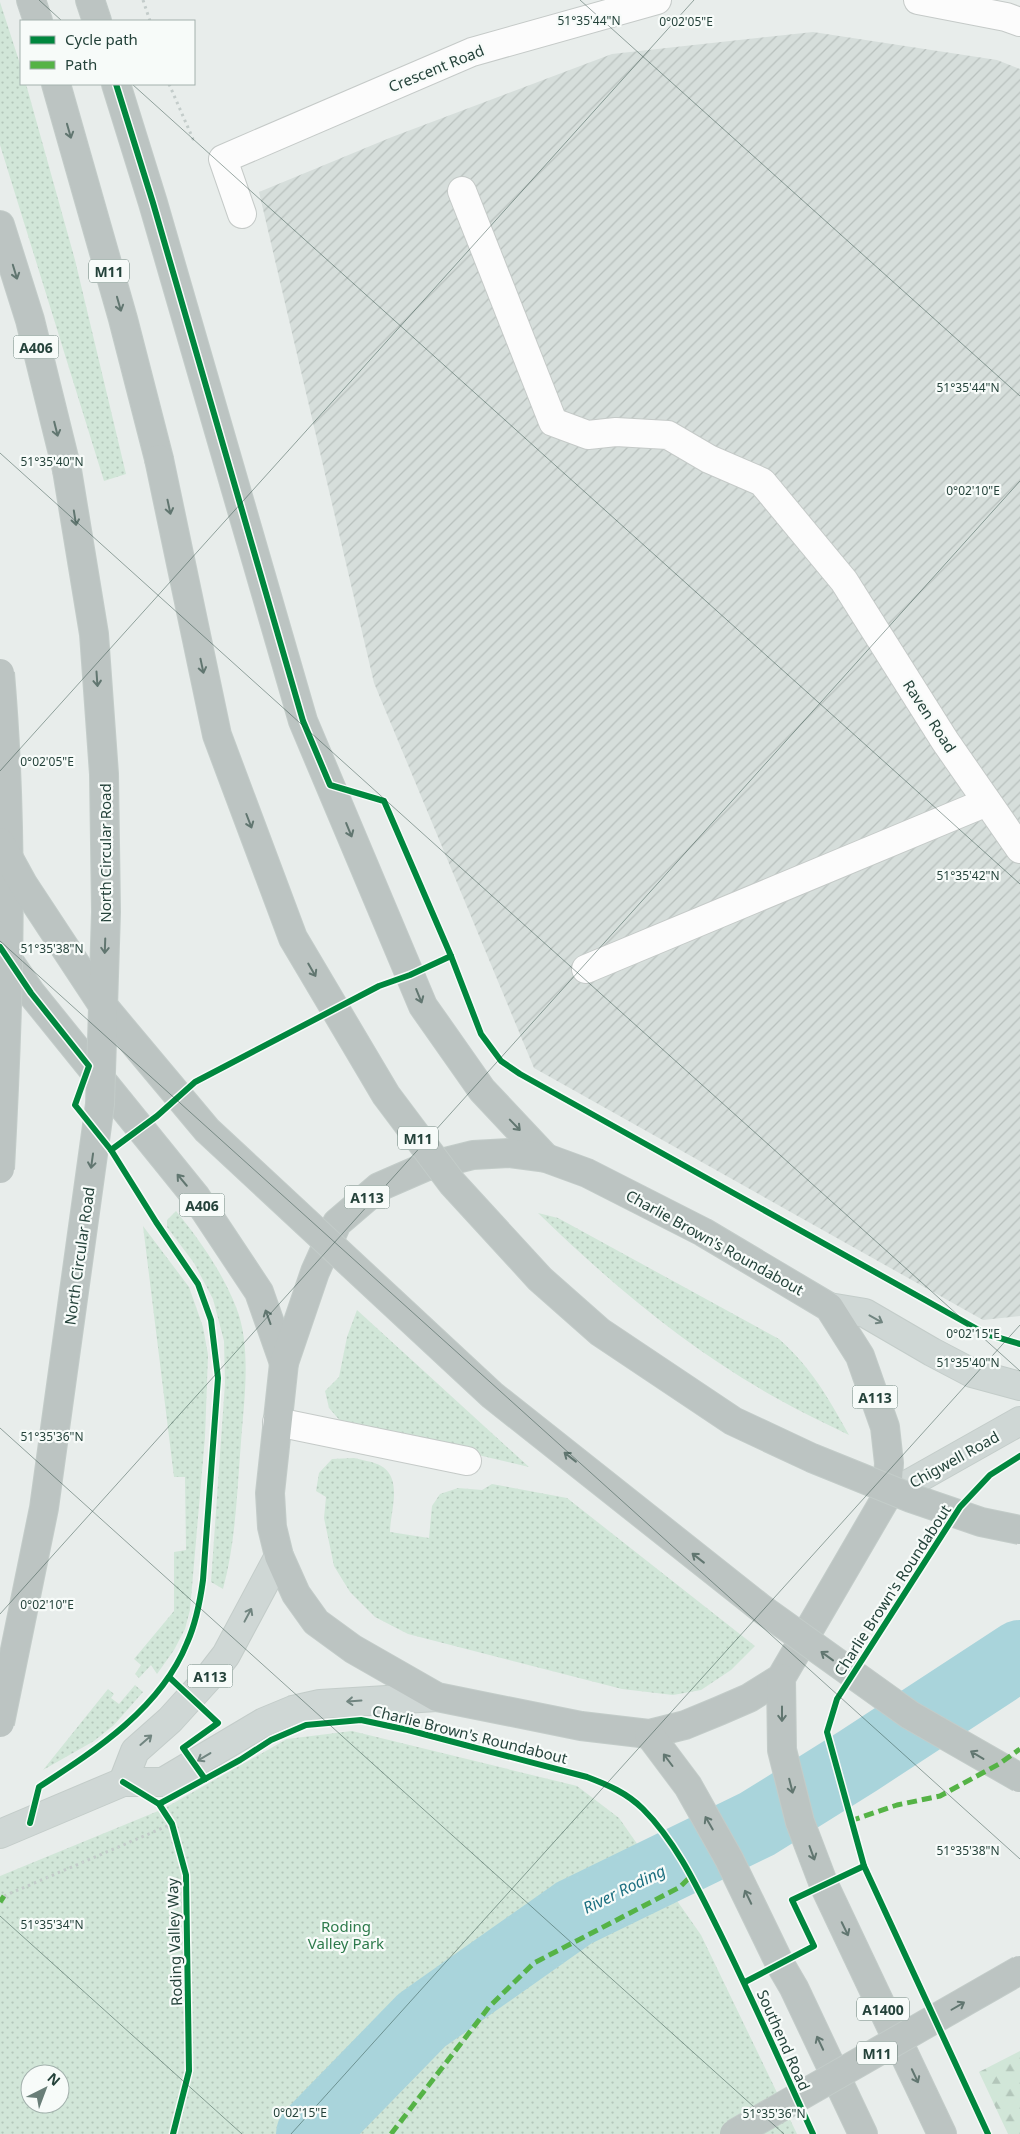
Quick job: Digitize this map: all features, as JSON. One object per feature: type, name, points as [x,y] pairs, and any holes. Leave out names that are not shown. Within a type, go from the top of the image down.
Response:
[{"type":"highway","points":[[31,0],[38,20]]},
{"type":"highway","points":[[90,0],[97,20]]},
{"type":"highway","name":"M11","points":[[56,85],[123,319],[159,459],[217,735],[294,938],[386,1095],[452,1183],[540,1279],[600,1332],[733,1421],[812,1458],[911,1498],[981,1522],[1020,1530]]},
{"type":"highway","points":[[116,85],[156,213],[303,721],[423,1006],[482,1090],[546,1158]]},
{"type":"highway","name":"North Circular Road","points":[[0,225],[30,320],[67,470],[94,634],[104,774],[106,912],[100,1104],[44,1508],[0,1723]]},
{"type":"highway","points":[[0,673],[6,747],[8,865],[5,1073],[0,1169]]},
{"type":"highway","points":[[0,842],[23,884],[104,1007],[208,1130],[492,1395],[762,1609],[910,1715],[1020,1778]]},
{"type":"highway","name":"A406","points":[[0,947],[31,993],[196,1197],[258,1292],[284,1363]]},
{"type":"highway","name":"Charlie Brown's Roundabout","points":[[509,1153],[546,1158],[587,1173],[702,1232],[829,1307],[860,1356],[885,1427],[889,1463],[887,1496],[782,1678],[748,1698],[719,1711],[685,1725],[648,1734],[581,1726],[437,1697],[353,1649],[316,1622],[296,1594],[280,1556],[272,1527],[270,1494],[284,1363],[315,1272],[337,1223],[379,1187],[425,1167],[473,1155],[509,1153]]},
{"type":"highway","name":"A1400","points":[[782,1678],[782,1750],[800,1822],[824,1885],[942,2134]]},
{"type":"highway","name":"Southend Road","points":[[648,1734],[688,1786],[729,1859],[780,1964],[794,1988],[863,2134]]},
{"type":"highway","name":"M11","points":[[734,2134],[1020,1970]]},
{"type":"main road","name":"A113","points":[[829,1307],[865,1313],[932,1352],[972,1372],[1020,1386]]},
{"type":"main road","name":"Chigwell Road","points":[[887,1496],[1020,1421]]},
{"type":"main road","name":"A113","points":[[123,1782],[134,1751],[170,1720],[209,1677],[226,1654],[280,1556]]},
{"type":"main road","name":"A113","points":[[0,1834],[123,1782],[163,1782],[264,1722],[292,1710],[320,1704],[437,1697]]},
{"type":"street","name":"Crescent Road","points":[[242,214],[222,159],[472,52],[657,0]]},
{"type":"street","points":[[918,0],[1006,17],[1020,22]]},
{"type":"street","name":"Raven Road","points":[[462,190],[553,422],[588,435],[616,432],[668,435],[708,459],[762,482],[844,581],[945,741],[1020,849]]},
{"type":"street","points":[[586,969],[988,802]]},
{"type":"street","points":[[277,1422],[467,1461]]},
{"type":"path","points":[[143,0],[150,20]]},
{"type":"path","points":[[169,85],[193,139],[198,138]]},
{"type":"path","points":[[167,1817],[172,1824],[174,1833]]},
{"type":"path","points":[[4,1896],[172,1824]]},
{"type":"shaded area","points":[[813,32],[997,60],[1020,69],[1020,1316],[983,1320],[534,1068],[374,683],[259,192],[392,137],[612,54]]},
{"type":"green space","points":[[0,2],[20,64],[20,85],[26,85],[75,260],[126,474],[104,481],[0,145]]},
{"type":"green space","points":[[176,1211],[202,1245],[231,1294],[241,1322],[244,1339],[246,1374],[237,1497],[231,1553],[223,1589],[211,1582],[225,1383],[224,1341],[213,1299],[194,1263],[167,1227],[167,1220]]},
{"type":"green space","points":[[538,1213],[558,1218],[779,1339],[810,1372],[849,1435],[787,1404],[745,1380],[682,1337],[622,1290]]},
{"type":"green space","points":[[143,1226],[189,1287],[203,1327],[208,1355],[205,1437],[190,1610],[185,1629],[174,1650],[157,1674],[151,1665],[139,1678],[135,1674],[141,1665],[134,1659],[174,1611],[174,1552],[186,1550],[185,1477],[174,1477]]},
{"type":"green space","points":[[357,1310],[529,1467],[342,1423],[329,1408],[325,1391],[339,1377],[347,1337]]},
{"type":"green space","points":[[354,1458],[377,1464],[386,1469],[391,1476],[394,1494],[390,1532],[429,1538],[432,1506],[440,1494],[458,1488],[482,1490],[492,1484],[567,1498],[755,1646],[731,1670],[701,1690],[673,1695],[622,1689],[408,1634],[375,1617],[350,1592],[334,1566],[324,1518],[326,1497],[316,1491],[319,1473],[332,1459]]},
{"type":"green space","points":[[135,1685],[143,1692],[114,1725],[94,1741],[43,1770],[108,1689],[114,1694],[111,1698],[119,1704]]},
{"type":"green space","name":"Roding Valley Park","points":[[352,1731],[577,1786],[619,1818],[701,1935],[797,2134],[0,2134],[0,1876],[163,1809],[287,1739]]},
{"type":"green space","points":[[1020,2051],[1020,2134],[1008,2134],[979,2072]]},
{"type":"waterway","name":"River Roding","points":[[311,2134],[422,2020],[574,1913],[757,1824],[858,1761],[1020,1655]]},
{"type":"marked path","points":[[850,1821],[897,1805],[940,1796],[999,1764],[1020,1749]]},
{"type":"marked path","points":[[391,2134],[489,2007],[534,1963],[680,1887],[691,1876]]},
{"type":"marked path","points":[[0,1902],[4,1896]]},
{"type":"cycle path","points":[[116,85],[153,203],[303,721],[330,785],[384,801],[451,956],[481,1034],[501,1061],[520,1074],[986,1334],[1020,1344]]},
{"type":"cycle path","points":[[0,947],[31,993],[89,1066],[75,1105],[111,1150],[198,1284],[211,1320],[218,1378],[203,1580],[193,1628],[187,1643],[176,1666],[161,1688],[125,1726],[83,1758],[39,1787],[30,1823]]},
{"type":"cycle path","points":[[111,1150],[157,1116],[195,1082],[379,986],[410,975],[451,956]]},
{"type":"cycle path","points":[[988,2134],[864,1866],[827,1732],[837,1699],[960,1507],[990,1475],[1020,1456]]},
{"type":"cycle path","points":[[169,1677],[218,1723],[183,1748],[205,1779]]},
{"type":"cycle path","points":[[159,1804],[240,1760],[271,1740],[306,1725],[361,1720],[408,1730],[587,1777],[617,1790],[637,1803],[655,1822],[686,1867],[731,1956],[813,2134]]},
{"type":"cycle path","name":"Roding Valley Way","points":[[123,1782],[159,1804],[172,1824],[186,1875],[189,2071],[173,2134]]},
{"type":"cycle path","points":[[745,1982],[814,1946],[792,1900],[864,1866]]}]
